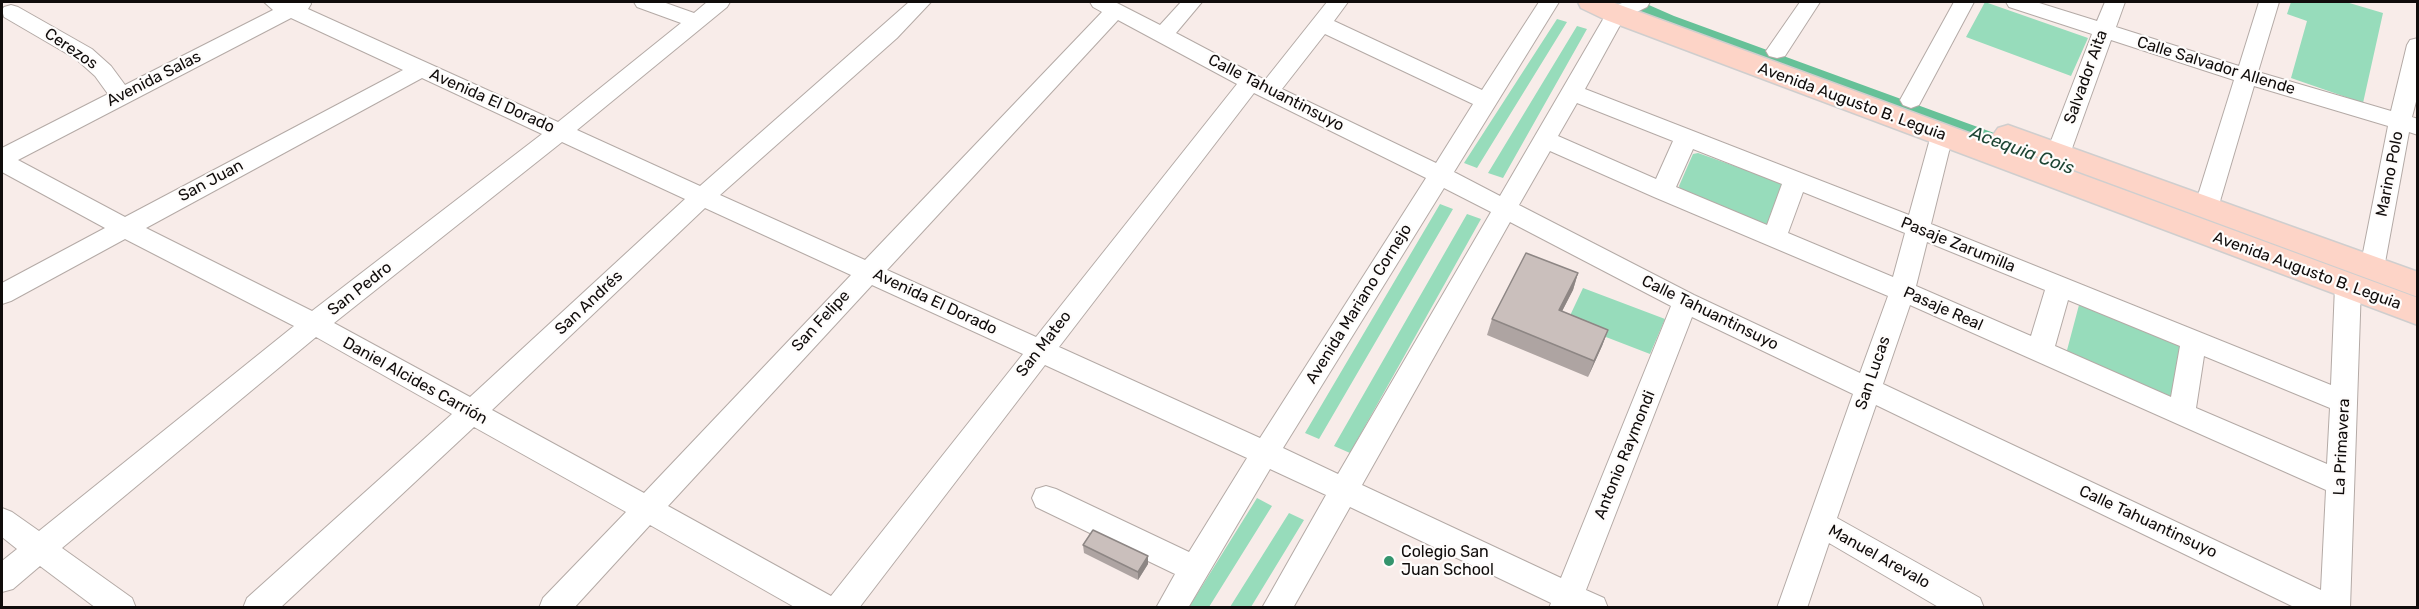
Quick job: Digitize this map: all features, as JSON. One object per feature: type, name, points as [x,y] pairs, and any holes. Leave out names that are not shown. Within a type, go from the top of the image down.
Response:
[{"type":"main road","name":"Avenida Augusto B. Leguia","points":[[1621,6],[1777,51],[2418,285]]},
{"type":"main road","name":"Avenida Augusto B. Leguia","points":[[1621,6],[1942,135],[2418,312]]},
{"type":"street","points":[[644,2],[696,21]]},
{"type":"street","name":"San Pedro","points":[[2,579],[314,324],[561,132],[720,2]]},
{"type":"street","name":"San Andrés","points":[[258,608],[703,196],[890,33],[921,2]]},
{"type":"street","points":[[1163,35],[1192,2]]},
{"type":"street","name":"San Mateo","points":[[840,608],[1039,350],[1259,86],[1338,2]]},
{"type":"street","name":"Avenida Mariano Cornejo","points":[[1171,608],[1264,453],[1549,2]]},
{"type":"street","points":[[1777,51],[1810,2]]},
{"type":"street","points":[[1911,100],[1964,2]]},
{"type":"street","name":"Calle Salvador Allende","points":[[2016,2],[2246,76],[2409,124]]},
{"type":"street","name":"Salvador Aita","points":[[2058,154],[2102,31],[2115,2]]},
{"type":"street","points":[[2206,208],[2269,2]]},
{"type":"street","name":"Avenida El Dorado","points":[[290,4],[422,69],[1264,453],[1575,604]]},
{"type":"street","name":"Avenida Salas","points":[[2,160],[290,4]]},
{"type":"street","name":"Calle Tahuantinsuyo","points":[[1107,6],[1259,86],[1440,175],[1685,302],[2328,608]]},
{"type":"street","name":"San Felipe","points":[[554,608],[648,510],[1107,6]]},
{"type":"street","points":[[1277,608],[1621,6]]},
{"type":"street","name":"Cerezos","points":[[14,10],[84,54],[104,71],[121,96]]},
{"type":"street","points":[[1320,23],[1486,101]]},
{"type":"street","name":"Marino Polo","points":[[2372,268],[2409,124],[2418,45]]},
{"type":"street","name":"San Juan","points":[[2,294],[123,227],[422,69]]},
{"type":"street","name":"Pasaje Zarumilla","points":[[1571,92],[1918,228],[2344,402]]},
{"type":"street","name":"San Lucas","points":[[1792,608],[1902,291],[1942,135]]},
{"type":"street","points":[[1662,191],[1686,138]]},
{"type":"street","name":"Pasaje Real","points":[[1545,139],[1662,191],[1902,291],[2340,483]]},
{"type":"street","name":"Daniel Alcides Carrión","points":[[2,160],[123,227],[314,324],[825,608]]},
{"type":"street","points":[[1774,237],[1795,181]]},
{"type":"street","points":[[2040,352],[2059,285]]},
{"type":"street","name":"La Primavera","points":[[2335,608],[2348,286]]},
{"type":"street","name":"Antonio Raymondi","points":[[1575,604],[1685,302]]},
{"type":"street","points":[[2181,414],[2194,340]]},
{"type":"street","points":[[1046,498],[1195,569]]},
{"type":"street","points":[[2,521],[121,608]]},
{"type":"street","name":"Manuel Arevalo","points":[[1821,524],[1969,608]]},
{"type":"green space","points":[[1985,2],[2088,38],[2071,76],[1966,37]]},
{"type":"green space","points":[[2291,2],[2346,2],[2383,13],[2363,103],[2291,78],[2307,21],[2287,14]]},
{"type":"green space","points":[[1557,19],[1567,22],[1477,168],[1464,163]]},
{"type":"green space","points":[[1577,26],[1587,29],[1503,178],[1488,173]]},
{"type":"green space","points":[[1698,153],[1785,184],[1768,228],[1681,192],[1679,186],[1693,154]]},
{"type":"green space","points":[[1440,204],[1453,209],[1319,439],[1305,433]]},
{"type":"green space","points":[[1467,214],[1481,219],[1350,453],[1334,446]]},
{"type":"green space","points":[[1583,288],[1665,319],[1650,354],[1567,322]]},
{"type":"green space","points":[[2079,305],[2186,347],[2175,400],[2066,354]]},
{"type":"green space","points":[[1257,498],[1272,506],[1209,607],[1189,607]]},
{"type":"green space","points":[[1289,513],[1304,520],[1251,607],[1230,607]]},
{"type":"building","points":[[1526,253],[1578,273],[1559,310],[1608,330],[1594,361],[1492,319]]},
{"type":"building","points":[[1093,530],[1148,556],[1138,572],[1083,545]]},
{"type":"waterway","name":"Acequia Cois","points":[[1627,2],[1667,20],[2328,264]]},
{"type":"place","name":"Colegio San Juan School","points":[[1389,561]]}]
